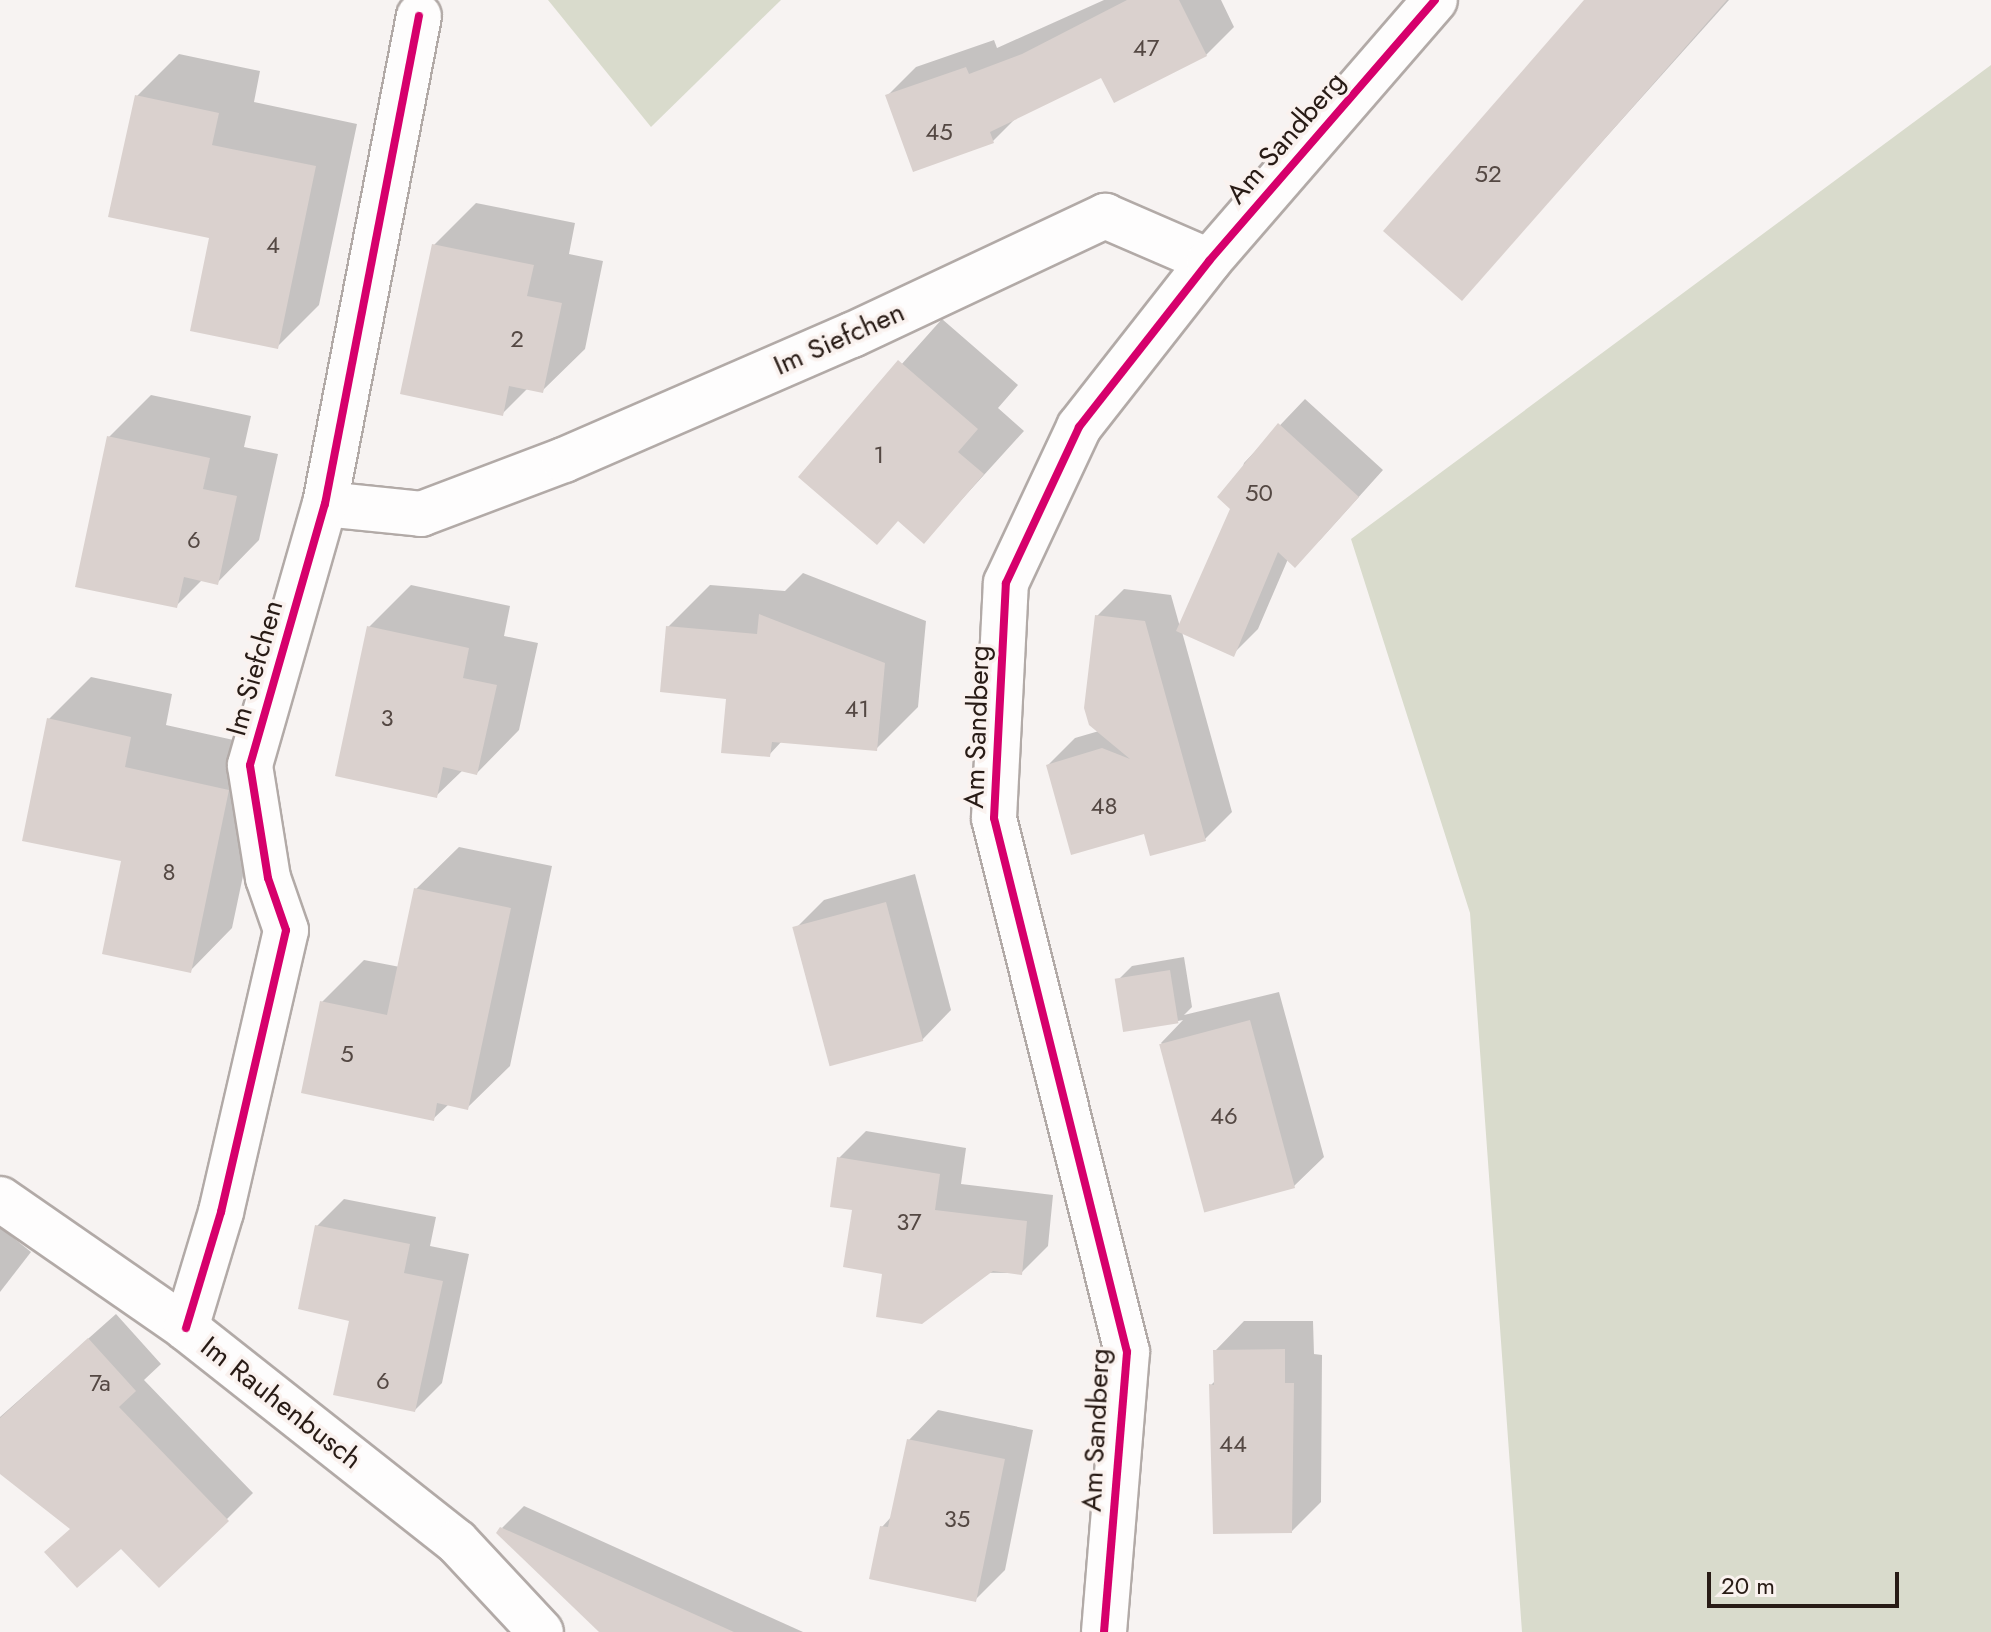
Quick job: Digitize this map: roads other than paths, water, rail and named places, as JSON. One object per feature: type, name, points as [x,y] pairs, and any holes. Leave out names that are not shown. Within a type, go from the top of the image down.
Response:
[{"type":"street","name":"Am Sandberg","points":[[1104,1632],[1127,1352],[994,818],[1006,583],[1079,427],[1209,261],[1435,0]]},
{"type":"street","name":"Im Siefchen","points":[[186,1328],[221,1212],[286,930],[268,878],[250,765],[325,504],[419,16]]},
{"type":"street","name":"Im Siefchen","points":[[325,504],[421,514],[564,460],[823,348],[1105,216],[1209,261]]},
{"type":"street","name":"Im Rauhenbusch","points":[[0,1199],[186,1328],[457,1542],[541,1632]]}]
